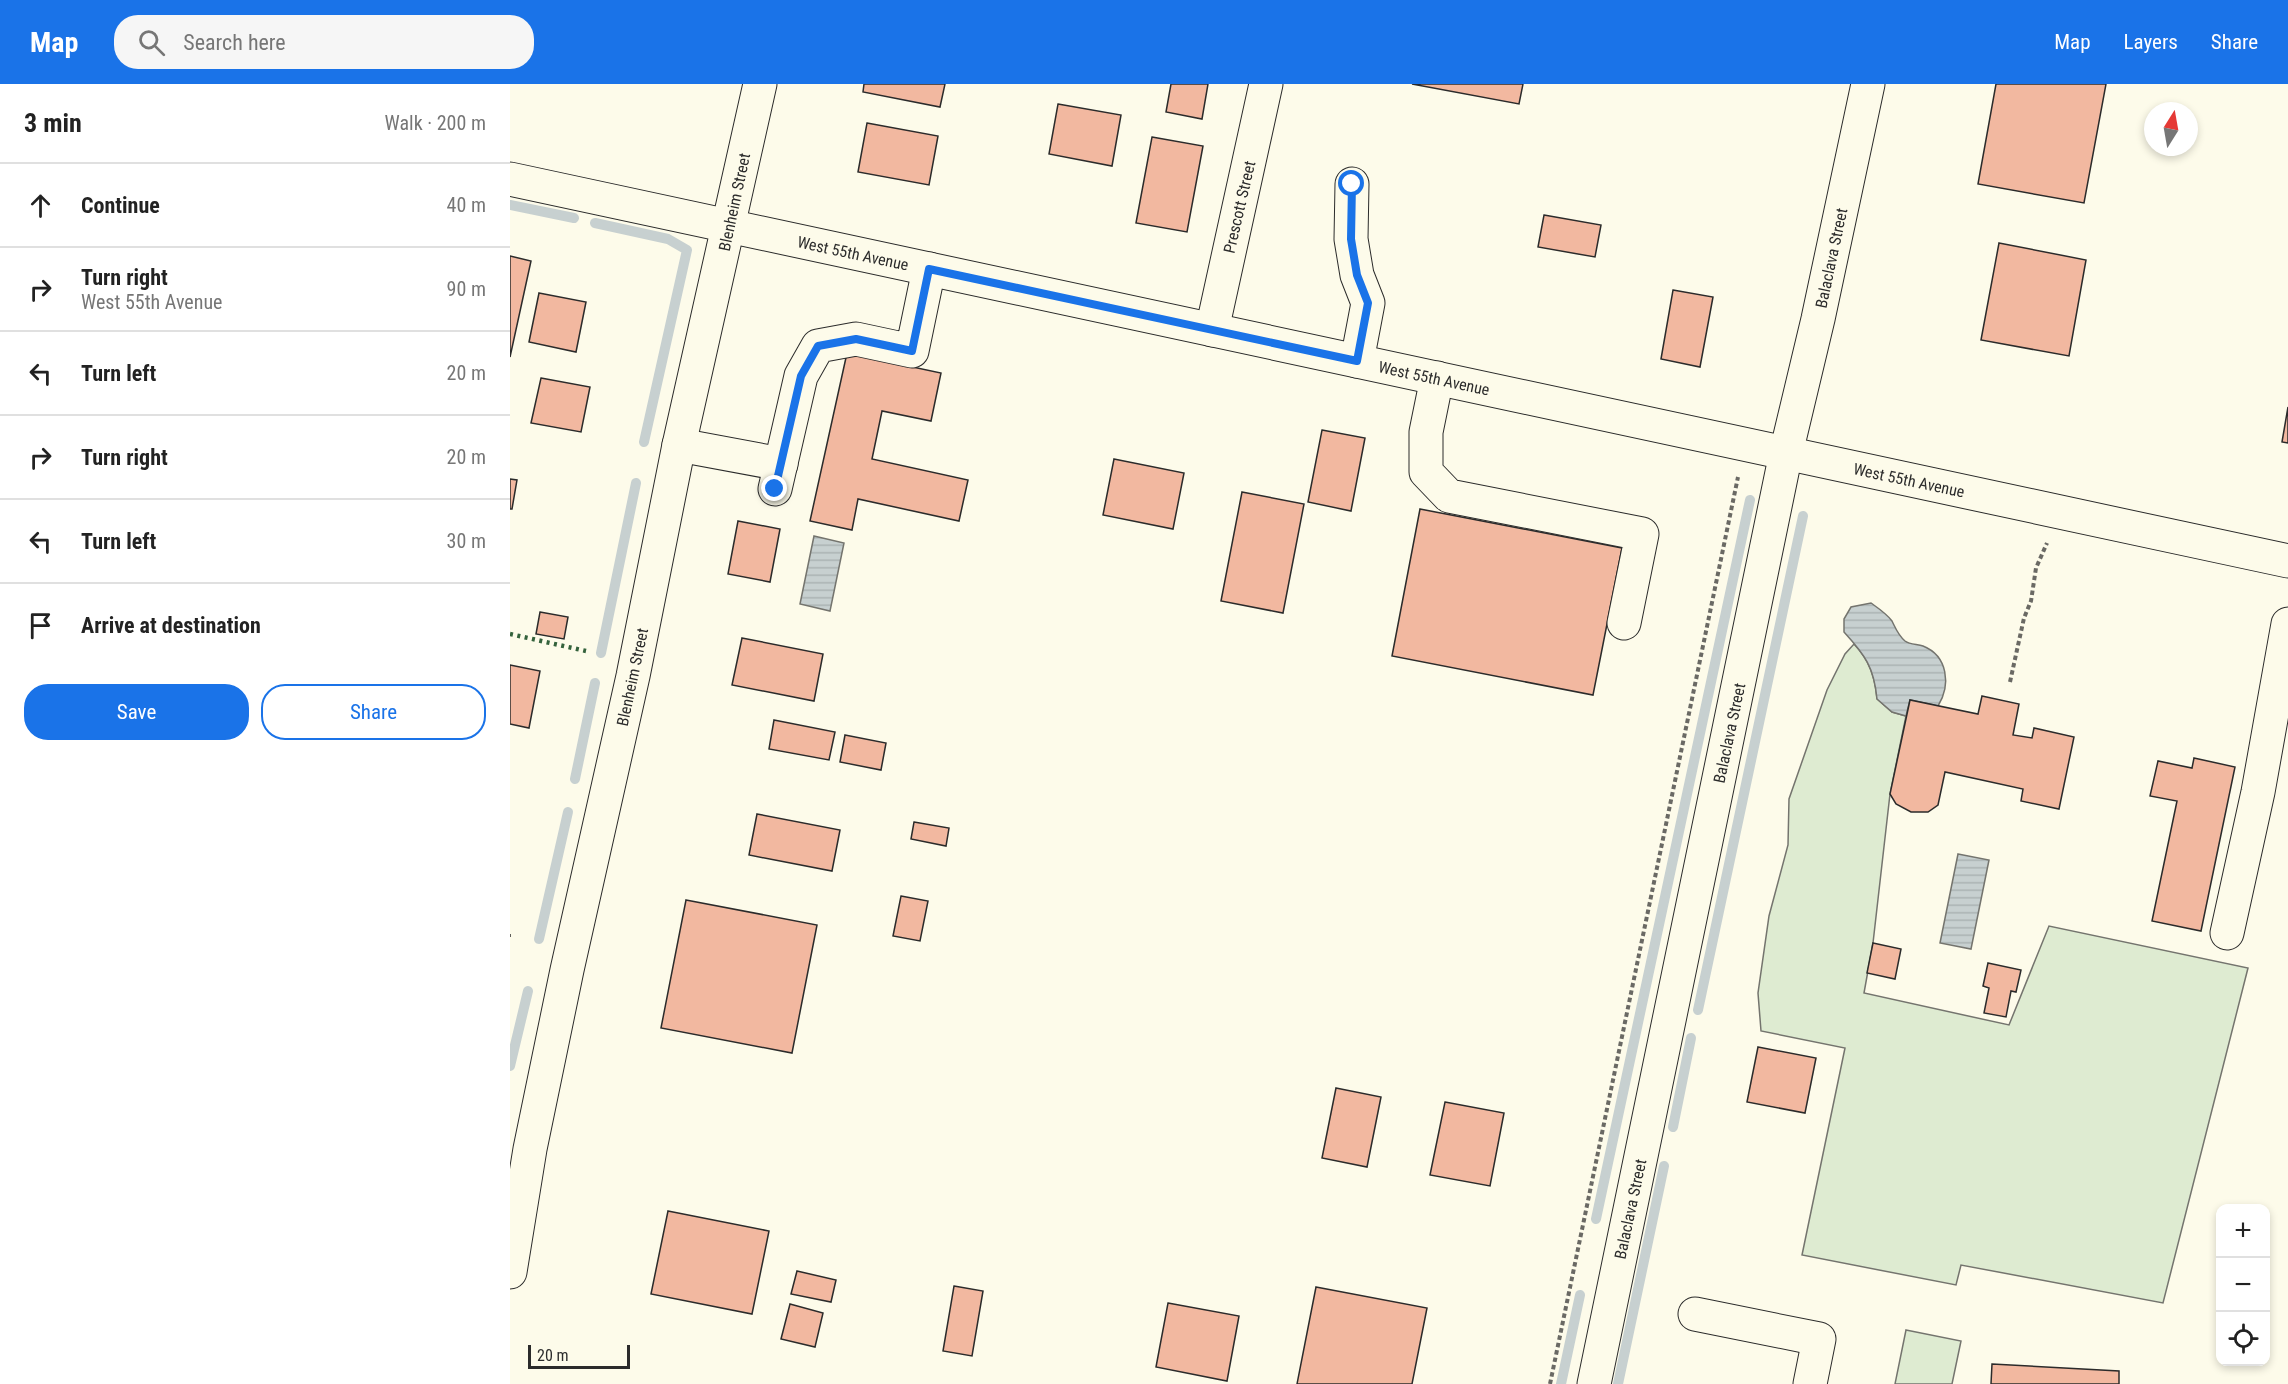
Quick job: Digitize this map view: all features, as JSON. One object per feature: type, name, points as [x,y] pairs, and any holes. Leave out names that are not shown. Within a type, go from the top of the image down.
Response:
[{"type":"street","name":"Blenheim Street","points":[[510,1272],[530,1149],[569,959],[633,676],[679,445],[760,84]]},
{"type":"street","name":"Prescott Street","points":[[1212,330],[1266,84]]},
{"type":"street","name":"Balaclava Street","points":[[1594,1384],[1786,453],[1818,319],[1868,84]]},
{"type":"street","name":"West 55th Avenue","points":[[510,179],[2288,561]]},
{"type":"street","points":[[1352,184],[1351,239],[1357,275],[1368,303],[1357,361]]},
{"type":"street","points":[[679,445],[778,476],[801,376],[818,346],[856,339],[912,351],[929,269]]},
{"type":"street","points":[[1437,378],[1426,432],[1426,472],[1449,496],[1642,534],[1624,623]]},
{"type":"street","points":[[2228,933],[2258,792],[2288,624]]},
{"type":"street","points":[[1695,1314],[1819,1338],[1810,1384]]},
{"type":"path","points":[[1550,1384],[1744,445]]},
{"type":"path","points":[[2010,682],[2024,618],[2031,601],[2036,568],[2042,551],[2054,533],[2060,512]]},
{"type":"green space","points":[[1854,644],[1871,670],[1877,699],[1892,712],[1906,716],[1890,794],[1873,943],[1864,993],[2009,1025],[2049,926],[2248,968],[2163,1303],[1961,1265],[1956,1285],[1802,1255],[1845,1048],[1761,1031],[1758,993],[1769,916],[1788,845],[1789,799],[1827,690],[1845,654]]},
{"type":"green space","points":[[1906,1330],[1961,1341],[1952,1384],[1895,1384]]},
{"type":"shaded area","points":[[814,536],[844,543],[830,611],[800,604]]},
{"type":"shaded area","points":[[1871,603],[1890,618],[1905,641],[1923,646],[1938,657],[1946,680],[1938,706],[1910,700],[1906,716],[1892,712],[1877,699],[1871,670],[1858,648],[1844,632],[1844,619],[1851,607]]},
{"type":"shaded area","points":[[1958,854],[1989,860],[1971,949],[1940,943]]},
{"type":"building","points":[[864,84],[945,84],[940,107],[863,92]]},
{"type":"building","points":[[1171,84],[1208,84],[1202,119],[1166,112]]},
{"type":"building","points":[[1412,84],[1523,84],[1519,104]]},
{"type":"building","points":[[1996,84],[2106,84],[2084,203],[1978,184]]},
{"type":"building","points":[[1058,104],[1121,115],[1112,166],[1049,154]]},
{"type":"building","points":[[867,123],[938,136],[929,185],[858,172]]},
{"type":"building","points":[[1152,137],[1203,146],[1187,232],[1136,223]]},
{"type":"building","points":[[1544,215],[1601,225],[1595,257],[1538,247]]},
{"type":"building","points":[[1999,243],[2086,260],[2069,356],[1981,340]]},
{"type":"building","points":[[510,256],[531,261],[510,357]]},
{"type":"building","points":[[1673,290],[1713,297],[1700,367],[1661,359]]},
{"type":"building","points":[[539,293],[586,302],[576,352],[529,342]]},
{"type":"building","points":[[847,353],[941,373],[931,421],[882,411],[872,459],[968,480],[959,521],[858,499],[852,530],[810,521]]},
{"type":"building","points":[[541,378],[590,387],[581,432],[531,423]]},
{"type":"building","points":[[2288,407],[2288,443],[2282,442]]},
{"type":"building","points":[[1322,430],[1365,438],[1351,511],[1308,502]]},
{"type":"building","points":[[1114,459],[1184,473],[1173,529],[1103,515]]},
{"type":"building","points":[[510,479],[517,480],[512,509],[510,509]]},
{"type":"building","points":[[1242,492],[1304,504],[1283,613],[1221,601]]},
{"type":"building","points":[[1420,509],[1622,548],[1593,695],[1392,656]]},
{"type":"building","points":[[738,521],[780,529],[770,582],[728,574]]},
{"type":"building","points":[[540,612],[568,617],[564,639],[536,634]]},
{"type":"building","points":[[742,638],[823,654],[814,701],[732,685]]},
{"type":"building","points":[[510,665],[540,671],[529,728],[510,724]]},
{"type":"building","points":[[1982,696],[2019,704],[2013,735],[2032,738],[2034,728],[2074,737],[2059,809],[2021,801],[2023,789],[1945,772],[1938,805],[1928,812],[1911,812],[1896,804],[1890,794],[1910,700],[1978,714]]},
{"type":"building","points":[[774,720],[835,732],[829,760],[769,749]]},
{"type":"building","points":[[845,735],[886,743],[881,770],[840,762]]},
{"type":"building","points":[[2194,758],[2235,767],[2201,931],[2152,921],[2177,801],[2150,796],[2158,761],[2192,768]]},
{"type":"building","points":[[757,814],[840,830],[832,871],[749,855]]},
{"type":"building","points":[[914,822],[949,828],[946,846],[911,839]]},
{"type":"building","points":[[901,896],[928,901],[920,941],[893,936]]},
{"type":"building","points":[[686,900],[817,925],[792,1053],[661,1028]]},
{"type":"building","points":[[1873,943],[1901,949],[1895,979],[1867,973]]},
{"type":"building","points":[[1988,963],[2021,970],[2016,992],[2011,991],[2006,1017],[1984,1013],[1989,988],[1983,986]]},
{"type":"building","points":[[1758,1047],[1816,1058],[1805,1113],[1747,1102]]},
{"type":"building","points":[[1336,1088],[1381,1097],[1367,1167],[1322,1158]]},
{"type":"building","points":[[1445,1102],[1504,1113],[1490,1186],[1430,1175]]},
{"type":"building","points":[[668,1211],[769,1231],[752,1314],[651,1294]]},
{"type":"building","points":[[797,1271],[836,1280],[831,1302],[791,1294]]},
{"type":"building","points":[[954,1286],[983,1291],[972,1356],[943,1351]]},
{"type":"building","points":[[1316,1287],[1427,1308],[1412,1384],[1297,1384]]},
{"type":"building","points":[[1168,1303],[1239,1316],[1227,1381],[1156,1367]]},
{"type":"building","points":[[790,1304],[823,1313],[815,1347],[781,1339]]},
{"type":"building","points":[[1992,1364],[2119,1371],[2119,1384],[1991,1384]]},
{"type":"waterway","points":[[510,205],[574,218]]},
{"type":"waterway","points":[[595,223],[668,239],[687,250],[644,442]]},
{"type":"waterway","points":[[601,653],[636,483]]},
{"type":"waterway","points":[[1596,1219],[1750,500]]},
{"type":"waterway","points":[[1698,1010],[1803,516]]},
{"type":"waterway","points":[[575,779],[595,683]]},
{"type":"waterway","points":[[539,939],[568,812]]},
{"type":"waterway","points":[[510,1066],[528,991]]},
{"type":"waterway","points":[[1673,1127],[1691,1038]]},
{"type":"waterway","points":[[1618,1384],[1664,1166]]},
{"type":"waterway","points":[[1561,1384],[1580,1295]]},
{"type":"hedge","points":[[510,634],[586,651]]},
{"type":"route","points":[[775,489],[801,376],[818,346],[856,339],[912,351],[929,269],[1357,361],[1368,303],[1357,275],[1351,239],[1352,184]]}]
